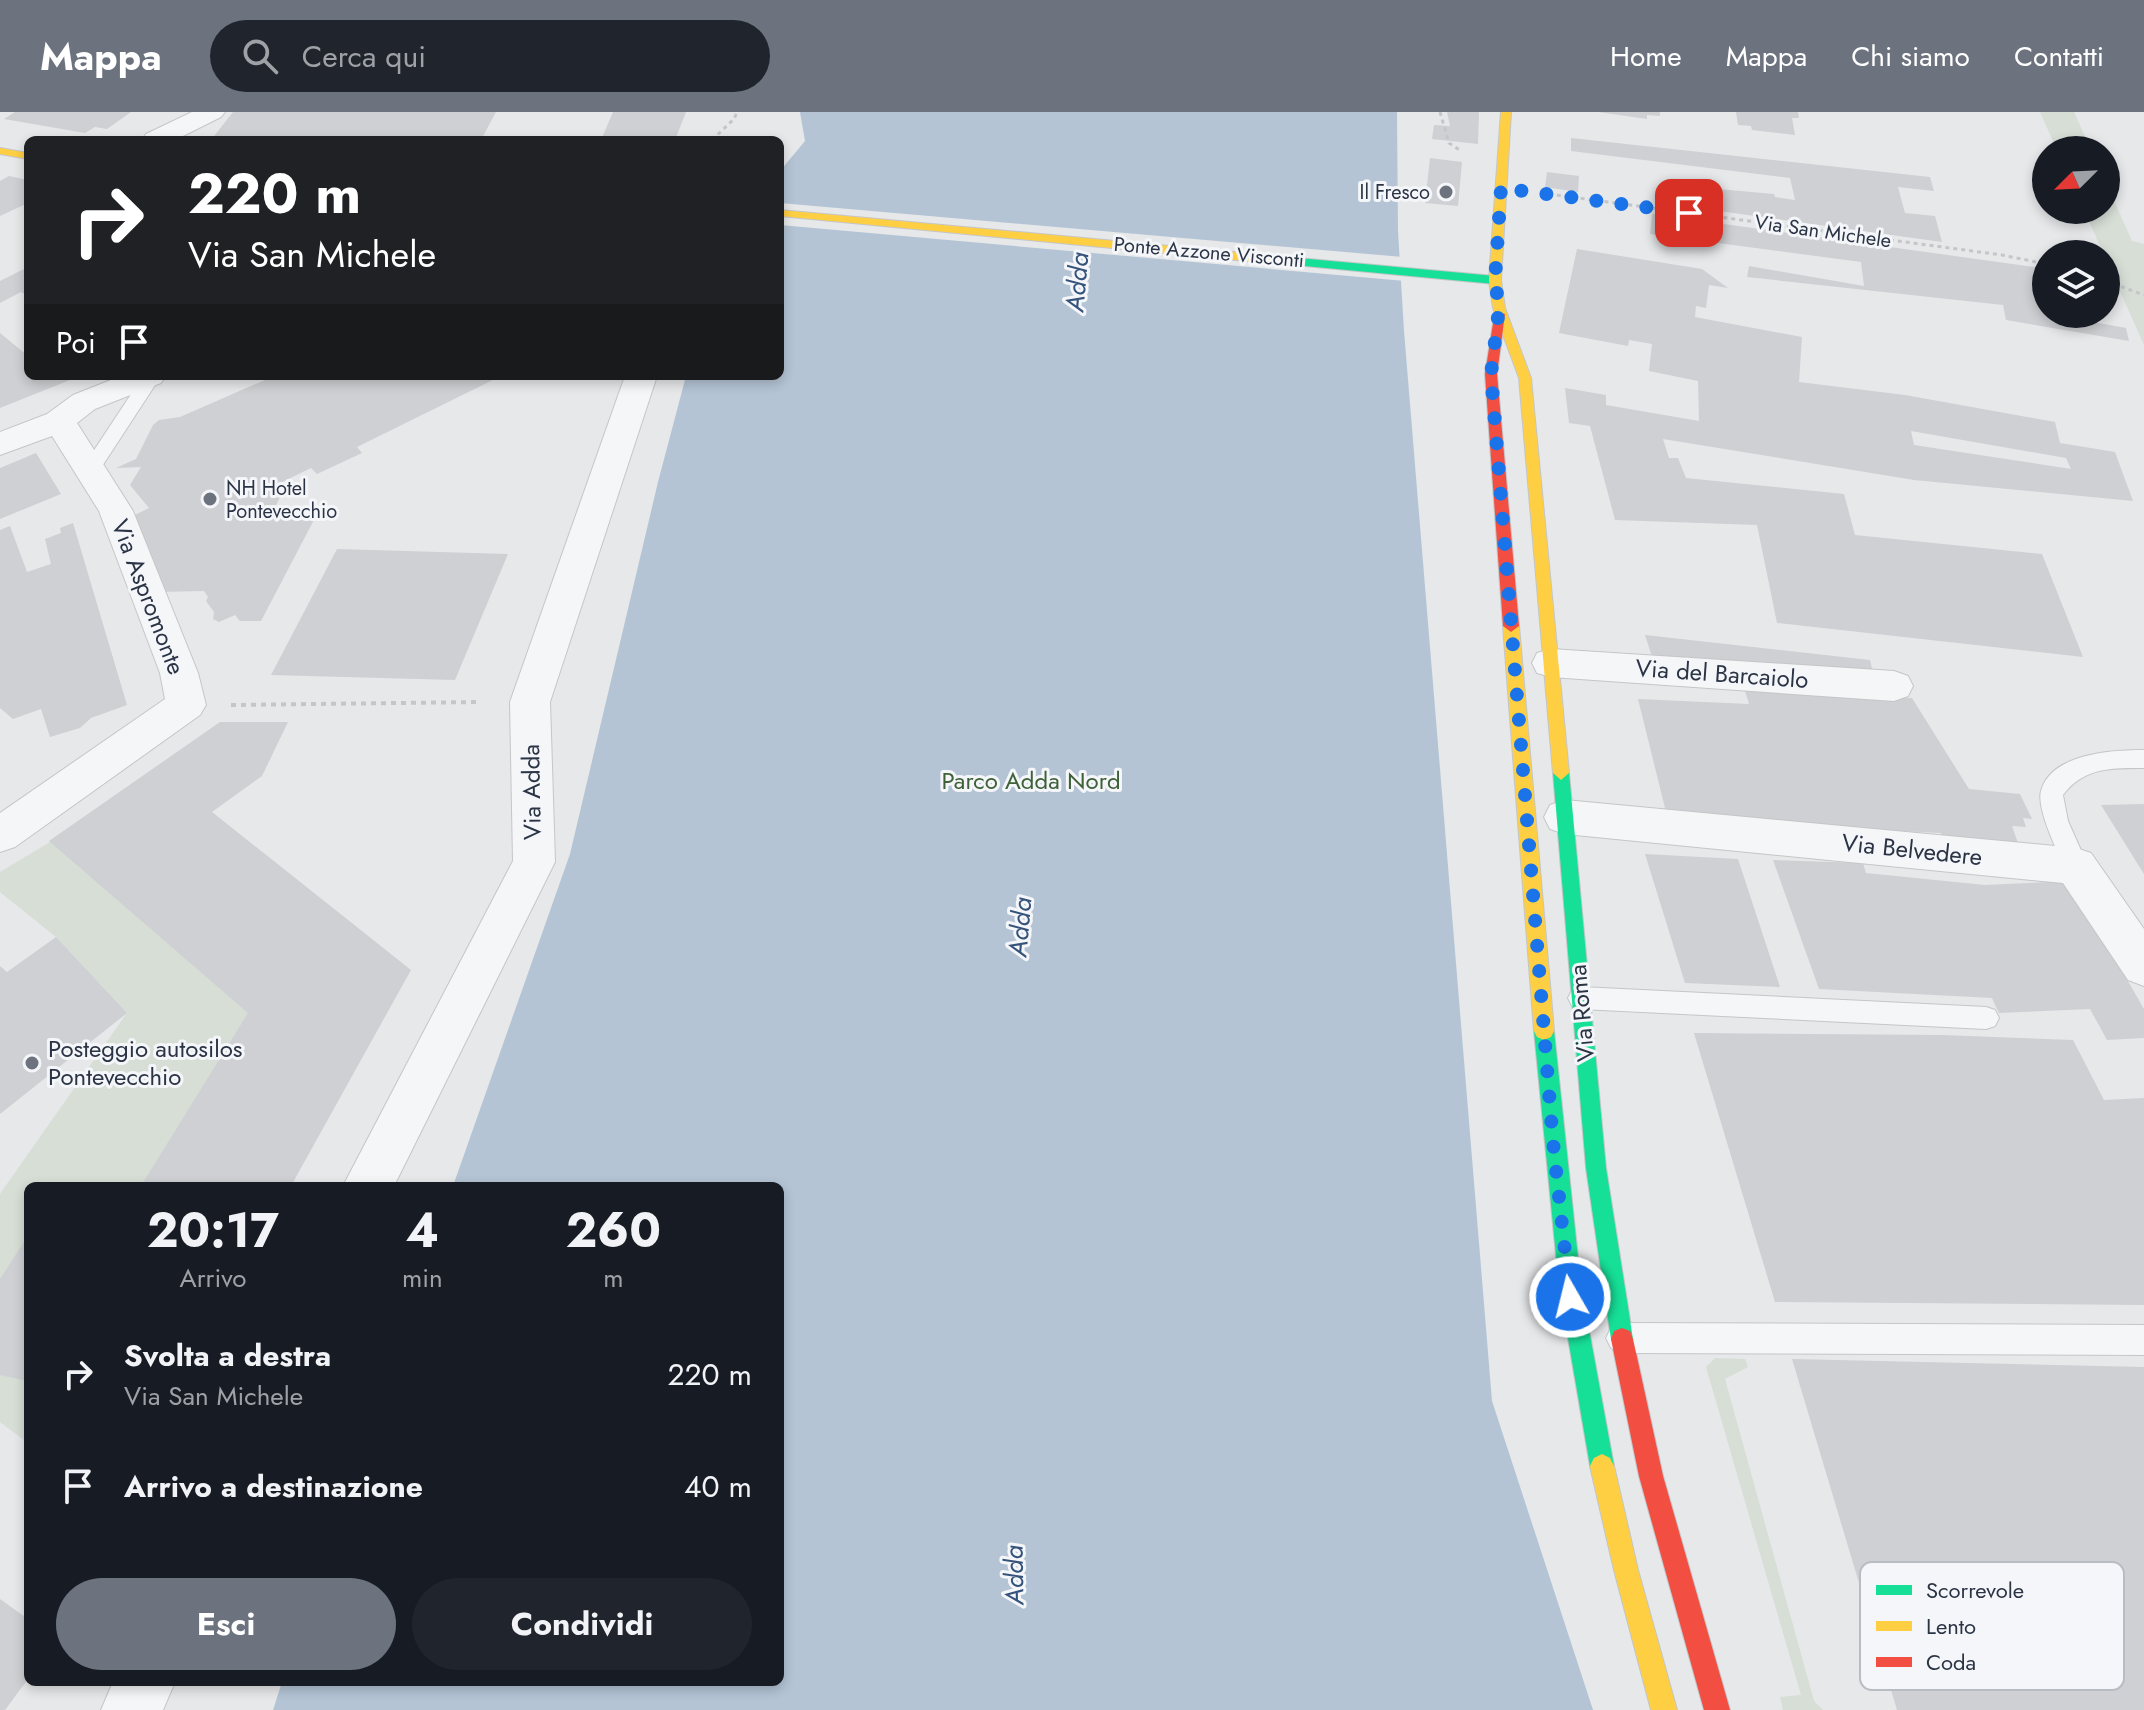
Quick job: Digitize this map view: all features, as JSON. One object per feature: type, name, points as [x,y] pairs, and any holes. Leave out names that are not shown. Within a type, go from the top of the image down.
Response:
[{"type":"main road","name":"Via Roma","points":[[1506,112],[1495,280],[1499,308],[1525,378],[1601,1210],[1621,1338],[1651,1476],[1717,1710]]},
{"type":"main road","points":[[0,151],[24,155]]},
{"type":"main road","name":"Ponte Azzone Visconti","points":[[784,213],[1495,280]]},
{"type":"main road","name":"Via Roma","points":[[1499,308],[1491,374],[1553,1152],[1564,1250],[1576,1333],[1604,1477],[1664,1710]]},
{"type":"street","points":[[163,136],[212,112]]},
{"type":"street","points":[[0,444],[59,421],[84,402],[141,380]]},
{"type":"street","name":"Via Adda","points":[[370,1182],[534,862],[530,702],[597,497],[640,380]]},
{"type":"street","name":"Via Aspromonte","points":[[0,835],[186,705],[179,673],[116,511],[59,421]]},
{"type":"street","name":"Via del Barcaiolo","points":[[1551,663],[1894,686]]},
{"type":"street","name":"Via Belvedere","points":[[1565,817],[2076,866]]},
{"type":"street","points":[[2076,866],[2144,966]]},
{"type":"street","points":[[132,1710],[142,1686]]},
{"type":"lane","points":[[90,470],[148,380]]},
{"type":"lane","points":[[2076,866],[2057,821],[2051,793],[2062,775],[2088,763],[2109,759],[2144,759]]},
{"type":"lane","points":[[1581,998],[1986,1018]]},
{"type":"lane","points":[[1621,1338],[2144,1340]]},
{"type":"path","points":[[716,136],[737,112]]},
{"type":"path","name":"Via San Michele","points":[[1501,188],[2032,261]]},
{"type":"path","points":[[2120,286],[2144,295]]},
{"type":"path","points":[[186,705],[530,702]]},
{"type":"shaded area","points":[[2040,112],[2074,112],[2085,136],[2051,136]]},
{"type":"shaded area","points":[[2120,214],[2132,241],[2144,244],[2144,345],[2120,291],[2120,240],[2097,240],[2090,224],[2120,224]]},
{"type":"shaded area","points":[[55,839],[255,1011],[149,1182],[24,1182],[24,1252],[0,1289],[0,1194],[127,1013],[56,937],[0,892],[0,872]]},
{"type":"shaded area","points":[[1715,1358],[1745,1359],[1748,1367],[1725,1379],[1814,1701],[1823,1710],[1783,1710],[1780,1697],[1801,1695],[1706,1367]]},
{"type":"shaded area","points":[[0,1369],[24,1375],[24,1440],[0,1422]]},
{"type":"water","name":"Parco Adda Nord","points":[[800,112],[1397,112],[1398,231],[1404,331],[1492,1401],[1593,1710],[273,1710],[281,1686],[784,1686],[784,1182],[454,1182],[570,854],[685,380],[784,380],[784,166],[805,141]]},
{"type":"pier","points":[[784,203],[1403,257],[1405,281],[784,225]]},
{"type":"building","points":[[15,112],[131,112],[107,129],[95,127],[85,133],[4,119]]},
{"type":"building","points":[[233,112],[496,112],[483,136],[214,136]]},
{"type":"building","points":[[613,112],[686,112],[677,136],[603,136]]},
{"type":"building","points":[[1447,112],[1479,112],[1478,144],[1432,139],[1434,125],[1450,126]]},
{"type":"building","points":[[1598,112],[1660,112],[1660,116],[1647,115],[1647,119]]},
{"type":"building","points":[[1736,112],[1798,112],[1799,118],[1792,118],[1795,135],[1752,130],[1751,126],[1738,125]]},
{"type":"building","points":[[1571,138],[1930,177],[1934,191],[1898,187],[1905,213],[1935,216],[1942,242],[1676,205],[1673,185],[1774,194],[1775,197],[1795,200],[1790,178],[1571,151]]},
{"type":"building","points":[[1430,158],[1462,162],[1458,206],[1425,203]]},
{"type":"building","points":[[1547,172],[1579,176],[1578,192],[1545,187]]},
{"type":"building","points":[[9,176],[24,179],[24,205],[0,216],[0,181]]},
{"type":"building","points":[[1652,214],[2032,267],[2032,324],[2006,320],[2003,305],[1747,277],[1749,266],[1864,286],[1861,262],[1650,234]]},
{"type":"building","points":[[1577,249],[1702,269],[1728,288],[1709,285],[1706,308],[1696,306],[1695,317],[1802,337],[1799,382],[1905,395],[2055,422],[2060,443],[2115,452],[2133,501],[1914,480],[1663,439],[1669,458],[1678,458],[1686,478],[1844,494],[1855,535],[2042,554],[2083,657],[1777,623],[1757,525],[1615,520],[1590,426],[1569,423],[1565,388],[1606,395],[1606,405],[1699,421],[1698,381],[1649,371],[1652,344],[1629,340],[1628,346],[1559,333]],"holes":[[[1911,431],[2066,458],[2071,469],[1914,445]]]},
{"type":"building","points":[[24,269],[24,294],[21,292],[0,303],[0,281]]},
{"type":"building","points":[[2120,327],[2126,328],[2129,341],[2053,328]]},
{"type":"building","points":[[0,333],[24,353],[24,380],[70,380],[0,408]]},
{"type":"building","name":"NH Hotel Pontevecchio","points":[[265,380],[493,380],[357,447],[362,453],[317,474],[311,468],[278,484],[284,490],[270,516],[316,516],[261,621],[240,621],[235,615],[219,622],[213,619],[214,612],[206,601],[208,597],[204,591],[157,592],[131,517],[149,508],[130,485],[141,467],[116,468],[136,459],[153,425],[159,420],[180,417]]},
{"type":"building","points":[[36,453],[61,494],[0,519],[0,468]]},
{"type":"building","points":[[73,523],[127,705],[91,718],[80,728],[50,737],[41,709],[13,719],[0,708],[0,530],[10,526],[27,572],[51,564],[45,539],[61,533],[60,528]]},
{"type":"building","points":[[337,549],[508,554],[455,680],[271,675]]},
{"type":"building","points":[[1645,635],[1870,660],[1874,677],[1656,669]]},
{"type":"building","points":[[1745,691],[1912,698],[1969,789],[2020,794],[2032,819],[2023,818],[2026,827],[2012,826],[2019,846],[1944,842],[1941,833],[1668,820],[1638,699],[1749,704]]},
{"type":"building","points":[[220,722],[288,722],[262,776],[212,812],[411,970],[293,1182],[143,1182],[248,1013],[49,841]]},
{"type":"building","points":[[2144,804],[2144,874],[2101,805]]},
{"type":"building","points":[[1645,854],[1738,859],[1780,987],[1685,983]]},
{"type":"building","points":[[1773,860],[1863,863],[1866,873],[1985,885],[2070,881],[2144,1009],[2144,1038],[2107,1040],[2090,1009],[1999,1013],[1992,998],[1819,989]]},
{"type":"building","name":"Posteggio autosilos Pontevecchio","points":[[56,937],[127,1013],[0,1114],[0,966],[7,972]]},
{"type":"building","points":[[1694,1033],[1942,1035],[2073,1040],[2104,1100],[2144,1098],[2144,1305],[1775,1302]]},
{"type":"building","points":[[24,1242],[24,1380],[0,1375],[0,1279]]},
{"type":"building","points":[[1792,1359],[2144,1367],[2144,1710],[1897,1710],[1891,1690],[2124,1690],[2124,1562],[1860,1562],[1860,1586]]},
{"type":"building","points":[[0,1599],[24,1616],[24,1684],[5,1710],[0,1710]]},
{"type":"traffic: fast","points":[[1298,262],[1495,280]]},
{"type":"traffic: fast","points":[[1561,773],[1596,1168],[1622,1339]]},
{"type":"traffic: fast","points":[[1544,1031],[1570,1286],[1602,1466]]},
{"type":"traffic: slow","points":[[1506,112],[1495,280],[1499,308],[1525,378],[1561,773]]},
{"type":"traffic: slow","points":[[0,151],[24,155]]},
{"type":"traffic: slow","points":[[784,213],[1298,262]]},
{"type":"traffic: slow","points":[[1511,626],[1544,1031]]},
{"type":"traffic: slow","points":[[1602,1466],[1664,1710]]},
{"type":"traffic: jam","points":[[1499,314],[1491,374],[1511,626]]},
{"type":"traffic: jam","points":[[1622,1339],[1651,1476],[1717,1710]]},
{"type":"place","name":"Il Fresco","points":[[1446,192]]},
{"type":"place","name":"NH Hotel Pontevecchio","points":[[210,499]]},
{"type":"place","name":"Posteggio autosilos Pontevecchio","points":[[32,1063]]},
{"type":"route","points":[[1570,1297],[1553,1142],[1491,374],[1499,308],[1495,280],[1501,188],[1689,213]]},
{"type":"water label","name":"Adda","points":[[1077,282]]},
{"type":"water label","name":"Adda","points":[[1020,927]]},
{"type":"water label","name":"Adda","points":[[1014,1575]]}]
